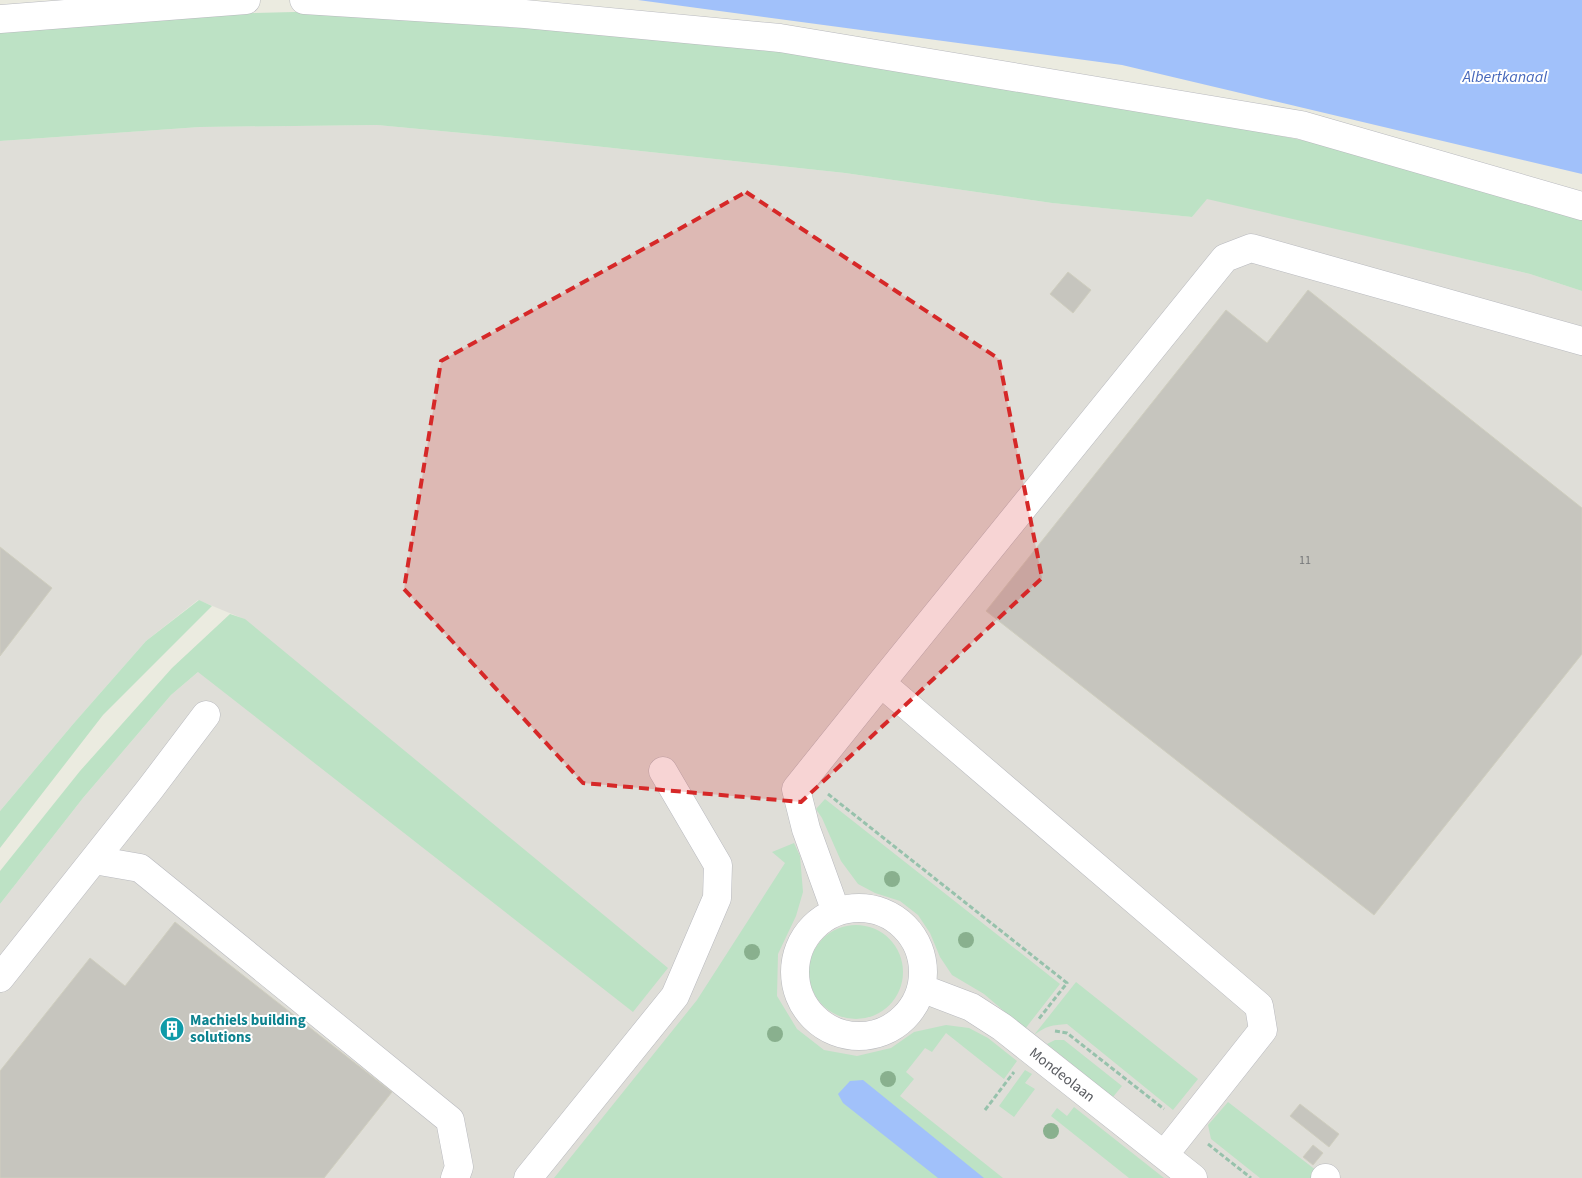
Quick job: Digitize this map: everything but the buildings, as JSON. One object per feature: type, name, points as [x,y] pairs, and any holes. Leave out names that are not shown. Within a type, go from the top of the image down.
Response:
[{"type":"street","points":[[0,19],[246,0]]},
{"type":"street","points":[[304,0],[525,14],[780,38],[1301,125],[1582,206]]},
{"type":"street","points":[[836,912],[806,829],[796,789],[1225,258],[1251,248],[1582,342]]},
{"type":"street","points":[[881,683],[1259,1006],[1263,1030],[1164,1155]]},
{"type":"street","points":[[0,978],[145,796],[206,715]]},
{"type":"street","points":[[528,1178],[675,996],[717,898],[718,865],[663,771]]},
{"type":"street","points":[[94,860],[140,868],[450,1120],[459,1167],[455,1178]]},
{"type":"street","points":[[853,908],[871,909],[888,915],[902,924],[913,938],[921,954],[923,971],[921,988],[914,1006],[901,1020],[886,1030],[867,1035],[849,1035],[831,1030],[816,1020],[804,1005],[796,988],[794,969],[798,951],[807,934],[820,921],[836,912],[853,908]]},
{"type":"street","name":"Mondeolaan","points":[[921,988],[971,1007],[1002,1027],[1193,1178]]},
{"type":"path","points":[[806,776],[1067,983],[1021,1042]]},
{"type":"path","points":[[1048,1035],[1056,1030],[1067,1032],[1251,1178]]},
{"type":"path","points":[[985,1110],[1015,1070]]},
{"type":"highlighted area","points":[[746,192],[999,359],[1042,578],[801,802],[583,783],[404,589],[441,361]]},
{"type":"shaded area","points":[[377,125],[845,173],[1052,203],[1192,217],[1207,198],[1530,274],[1582,291],[1582,1178],[0,1178],[0,904],[83,798],[171,695],[198,672],[244,619],[198,600],[146,641],[0,811],[0,141],[200,127]]},
{"type":"green space","points":[[334,11],[611,32],[770,50],[1093,98],[1306,141],[1582,217],[1582,291],[1530,274],[1207,199],[1192,217],[1052,203],[845,173],[377,125],[200,127],[0,141],[0,31],[215,14]]},
{"type":"green space","points":[[199,600],[212,606],[103,715],[0,848],[0,811],[146,641]]},
{"type":"green space","points":[[230,614],[245,619],[668,968],[633,1012],[198,672],[171,695],[83,798],[0,904],[0,871],[80,771],[172,668]]},
{"type":"green space","points":[[825,799],[1060,984],[1025,1029],[984,994],[952,975],[940,957],[930,933],[918,915],[900,901],[875,893],[858,884],[841,861],[822,818],[816,809]]},
{"type":"green space","points":[[794,843],[800,856],[803,892],[796,916],[778,954],[777,996],[797,1029],[824,1050],[857,1056],[891,1048],[914,1032],[946,1025],[969,1028],[988,1038],[1017,1061],[1004,1079],[946,1033],[932,1052],[925,1048],[906,1072],[914,1079],[900,1096],[1003,1178],[554,1178],[697,1000],[785,863],[772,852]]},
{"type":"green space","points":[[856,925],[874,929],[889,939],[899,954],[903,972],[899,990],[889,1005],[874,1015],[856,1019],[838,1015],[823,1005],[813,990],[809,972],[813,954],[823,939],[838,929]]},
{"type":"green space","points":[[1076,982],[1198,1079],[1173,1110],[1067,1024],[1049,1026],[1034,1035]]},
{"type":"green space","points":[[1055,1040],[1064,1040],[1122,1086],[1113,1097],[1047,1044]]},
{"type":"green space","points":[[1025,1070],[1032,1074],[1025,1083],[1035,1089],[1014,1117],[999,1106]]},
{"type":"green space","points":[[1228,1102],[1317,1171],[1312,1178],[1260,1178],[1211,1139],[1208,1125]]},
{"type":"green space","points":[[1074,1107],[1164,1178],[1129,1178],[1051,1116],[1057,1108],[1067,1116]]},
{"type":"water","name":"Albertkanaal","points":[[638,0],[1582,0],[1582,174],[1122,65]]},
{"type":"water","points":[[863,1080],[984,1178],[938,1178],[843,1103],[838,1094],[850,1081]]},
{"type":"place","name":"Machiels building solutions","points":[[172,1029]]}]
